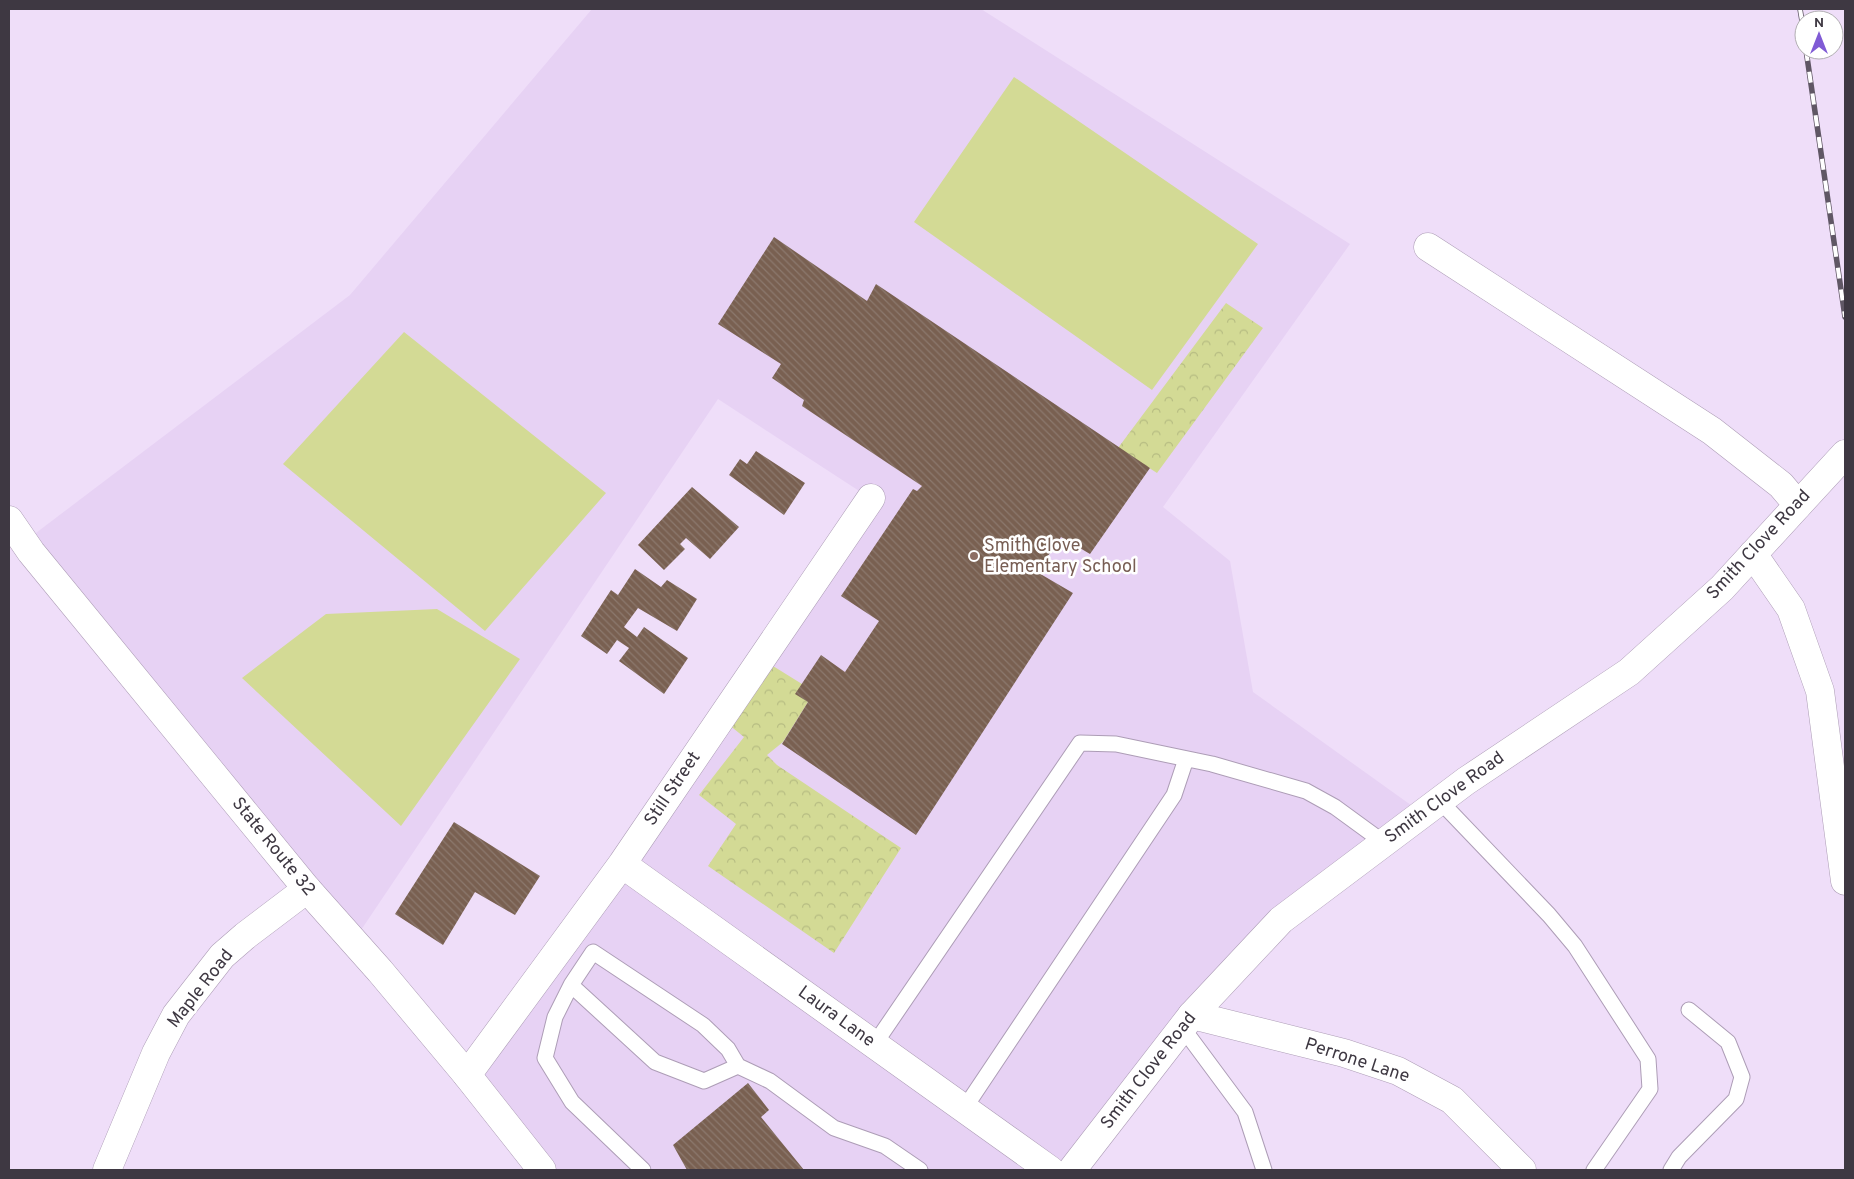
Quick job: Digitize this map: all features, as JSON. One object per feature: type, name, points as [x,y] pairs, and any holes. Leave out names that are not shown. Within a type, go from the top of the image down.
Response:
[{"type":"street","points":[[1428,247],[1712,431],[1781,485],[1798,505]]},
{"type":"street","name":"Smith Clove Road","points":[[1072,1170],[1187,1021],[1281,920],[1474,775],[1629,672],[1722,588],[1845,454]]},
{"type":"street","name":"Still Street","points":[[467,1074],[622,864],[871,498]]},
{"type":"street","name":"State Route 32","points":[[9,520],[31,552],[306,889],[380,971],[467,1074],[542,1170]]},
{"type":"street","points":[[1753,554],[1791,609],[1820,691],[1845,881]]},
{"type":"street","name":"Laura Lane","points":[[622,864],[1050,1170]]},
{"type":"street","name":"Maple Road","points":[[107,1170],[156,1053],[176,1015],[222,956],[306,889]]},
{"type":"street","name":"Perrone Lane","points":[[1187,1021],[1344,1053],[1398,1071],[1452,1100],[1522,1170]]},
{"type":"lane","points":[[874,1045],[1080,743],[1116,744],[1212,764],[1306,791],[1335,807],[1383,842]]},
{"type":"lane","points":[[964,1109],[1174,795],[1186,759]]},
{"type":"lane","points":[[1439,800],[1549,915],[1575,946],[1648,1059],[1650,1089],[1594,1170]]},
{"type":"lane","points":[[568,937],[702,1025],[728,1049],[738,1066],[770,1082],[834,1128],[885,1146],[920,1170]]},
{"type":"lane","points":[[593,952],[571,985],[552,1022],[545,1058],[572,1102],[641,1169]]},
{"type":"lane","points":[[571,985],[655,1062],[704,1081],[738,1066]]},
{"type":"lane","points":[[1671,1170],[1679,1157],[1736,1099],[1742,1077],[1728,1042],[1689,1010]]},
{"type":"lane","points":[[1187,1021],[1245,1112],[1264,1170]]},
{"type":"shaded area","points":[[592,9],[981,9],[1350,244],[1163,507],[1230,561],[1253,692],[1422,813],[1281,920],[1072,1170],[542,1170],[467,1075],[870,498],[718,399],[353,942],[24,542],[350,295]]},
{"type":"green space","points":[[1014,77],[1258,244],[1152,390],[914,222]]},
{"type":"green space","points":[[1226,303],[1263,328],[1157,473],[1118,448]]},
{"type":"green space","points":[[404,332],[606,493],[485,631],[283,464]]},
{"type":"green space","points":[[437,609],[520,659],[401,826],[242,678],[326,614]]},
{"type":"green space","points":[[773,666],[802,684],[808,702],[783,742],[767,755],[777,765],[901,848],[834,953],[708,866],[736,824],[699,795],[744,737],[723,720]]},
{"type":"building","points":[[774,237],[867,301],[876,284],[1150,468],[1090,554],[1061,537],[1037,572],[1073,593],[916,835],[782,744],[808,702],[795,694],[821,655],[845,672],[879,621],[841,596],[913,489],[917,491],[922,486],[802,406],[804,400],[772,378],[781,364],[718,324]]},
{"type":"building","points":[[756,451],[805,483],[784,515],[729,475],[740,459],[747,464]]},
{"type":"building","points":[[692,487],[739,527],[710,559],[686,538],[680,544],[685,549],[664,570],[638,545]]},
{"type":"building","points":[[635,569],[661,587],[667,580],[697,599],[677,631],[638,608],[624,627],[637,637],[644,627],[688,658],[664,694],[619,661],[629,648],[617,640],[607,654],[581,636],[611,590],[618,595]]},
{"type":"building","points":[[454,822],[540,876],[515,915],[475,892],[443,945],[395,914]]},
{"type":"building","points":[[748,1083],[769,1110],[761,1117],[804,1170],[687,1170],[673,1145]]},
{"type":"railway","points":[[1807,60],[1845,317]]},
{"type":"place","name":"Smith Clove Elementary School","points":[[974,556]]}]
